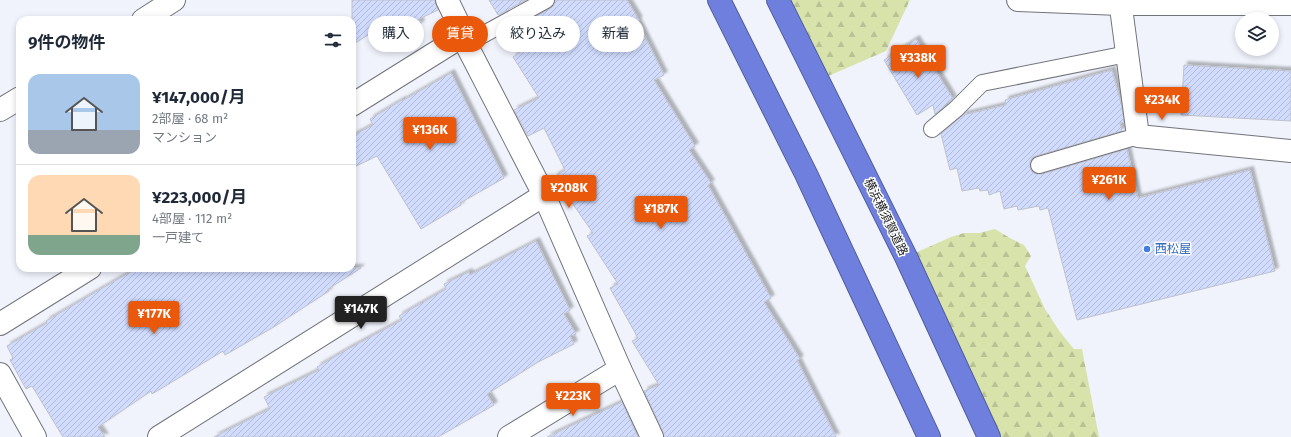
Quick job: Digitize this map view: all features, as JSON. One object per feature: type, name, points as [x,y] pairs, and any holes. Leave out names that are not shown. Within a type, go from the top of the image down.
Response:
[{"type":"highway","points":[[719,0],[806,174],[929,437]]},
{"type":"highway","name":"横浜横須賀道路","points":[[778,0],[906,257],[989,437]]},
{"type":"street","points":[[149,16],[174,0]]},
{"type":"street","points":[[447,0],[454,16]]},
{"type":"street","points":[[1018,0],[1291,4]]},
{"type":"street","points":[[1120,2],[1138,136],[1291,151]]},
{"type":"street","points":[[356,103],[444,52]]},
{"type":"street","points":[[471,52],[544,195],[620,369],[652,437]]},
{"type":"street","points":[[0,110],[16,100]]},
{"type":"street","points":[[159,437],[544,195]]},
{"type":"street","points":[[0,324],[84,272]]},
{"type":"street","points":[[509,437],[620,369]]},
{"type":"street","points":[[0,374],[35,437]]},
{"type":"lane","points":[[488,29],[546,0]]},
{"type":"lane","points":[[932,129],[964,102],[982,83],[1127,54]]},
{"type":"lane","points":[[1039,165],[1138,136]]},
{"type":"green space","points":[[778,0],[910,0],[886,51],[819,80]]},
{"type":"green space","points":[[995,229],[1024,245],[1031,256],[1025,266],[1045,309],[1060,332],[1074,349],[1082,349],[1099,437],[989,437],[906,257],[951,237],[964,233],[979,233]]},
{"type":"building","points":[[352,0],[435,0],[438,10],[424,17],[368,16],[368,35],[356,42],[356,16],[352,16]]},
{"type":"building","points":[[489,0],[526,0],[498,15]]},
{"type":"building","points":[[555,0],[627,0],[637,16],[588,16],[588,52],[644,52],[644,35],[664,75],[654,80],[695,146],[689,150],[711,183],[708,185],[771,298],[764,302],[800,359],[797,360],[836,437],[664,437],[644,391],[659,385],[632,341],[638,338],[610,288],[618,284],[587,236],[593,233],[554,177],[565,170],[544,128],[528,136],[514,110],[539,98],[513,57],[520,52],[580,52],[580,16],[537,16],[554,5]]},
{"type":"building","points":[[916,39],[953,99],[935,114],[933,105],[917,115],[884,60]]},
{"type":"building","points":[[1184,65],[1291,71],[1291,121],[1181,115]]},
{"type":"building","points":[[1112,70],[1122,107],[1124,122],[1120,123],[1122,131],[1036,156],[1032,158],[1030,162],[1032,172],[1042,174],[1127,149],[1138,198],[1250,170],[1275,271],[1077,320],[1048,208],[1040,210],[1039,206],[1018,210],[1017,206],[1004,209],[1000,191],[989,195],[988,190],[980,191],[979,188],[962,191],[957,168],[950,170],[941,134],[963,115],[1006,105],[1005,100]]},
{"type":"building","points":[[451,73],[504,178],[460,203],[461,205],[421,229],[377,156],[356,166],[356,134],[373,125],[370,119]]},
{"type":"building","points":[[536,241],[570,310],[564,314],[576,334],[570,336],[574,344],[538,362],[487,394],[494,405],[438,437],[214,437],[270,409],[264,397],[319,370],[317,367],[402,320],[399,316],[446,289],[444,284],[469,272],[470,275]]},
{"type":"building","points":[[130,272],[355,272],[328,289],[329,291],[272,328],[225,355],[223,351],[152,394],[151,391],[98,427],[105,437],[63,437],[32,386],[26,389],[10,360],[13,358],[7,346],[47,323],[46,321]]},
{"type":"building","points":[[622,402],[638,437],[547,437]]},
{"type":"place","name":"西松屋","points":[[1147,249]]}]
